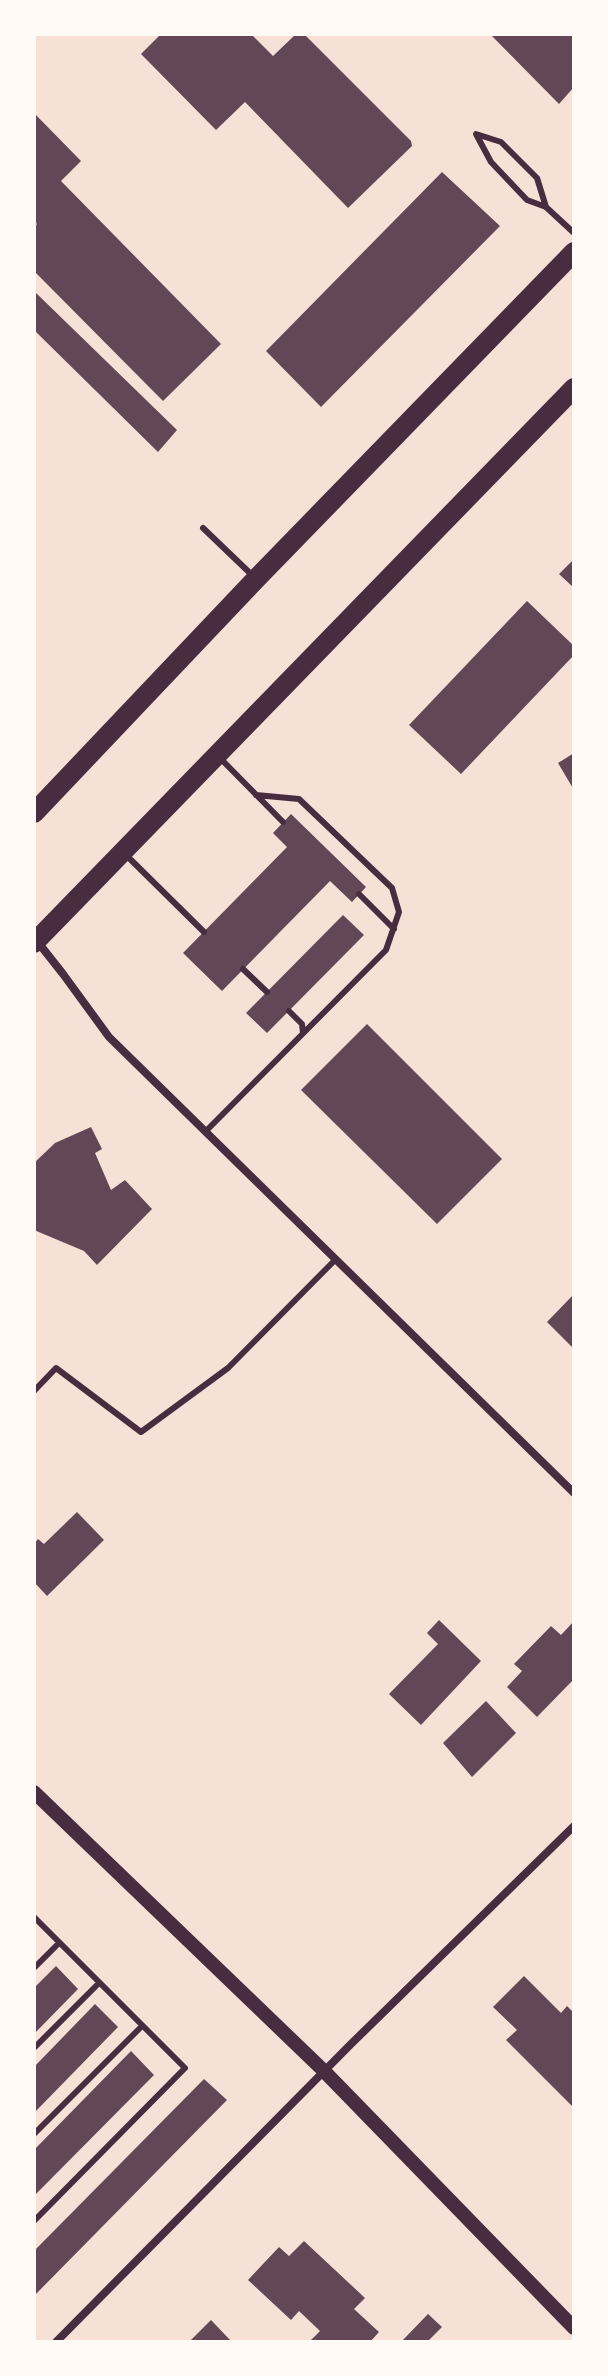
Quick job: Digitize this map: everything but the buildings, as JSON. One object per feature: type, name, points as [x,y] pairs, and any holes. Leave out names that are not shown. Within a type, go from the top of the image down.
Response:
[{"type":"main road","points":[[34,813],[574,252]]},
{"type":"main road","points":[[35,941],[574,388]]},
{"type":"street","points":[[35,941],[109,1037],[574,1493]]},
{"type":"street","points":[[34,1792],[324,2071],[574,2328]]},
{"type":"street","points":[[56,2342],[324,2071],[574,1826]]},
{"type":"lane","points":[[546,207],[537,178],[501,142],[476,134],[491,162],[527,200],[546,207],[574,233]]},
{"type":"lane","points":[[203,528],[256,579]]},
{"type":"lane","points":[[217,755],[283,822]]},
{"type":"lane","points":[[206,1131],[386,950],[399,912],[392,888],[299,799],[256,795]]},
{"type":"lane","points":[[122,852],[204,932]]},
{"type":"lane","points":[[359,894],[394,929]]},
{"type":"lane","points":[[243,969],[267,992]]},
{"type":"lane","points":[[289,1011],[302,1024],[303,1033]]},
{"type":"lane","points":[[34,1391],[56,1368],[141,1432],[228,1368],[336,1259]]},
{"type":"lane","points":[[34,1917],[185,2068],[34,2221]]},
{"type":"lane","points":[[34,1968],[59,1943]]},
{"type":"lane","points":[[34,2048],[99,1983]]},
{"type":"lane","points":[[34,2134],[142,2026]]}]
